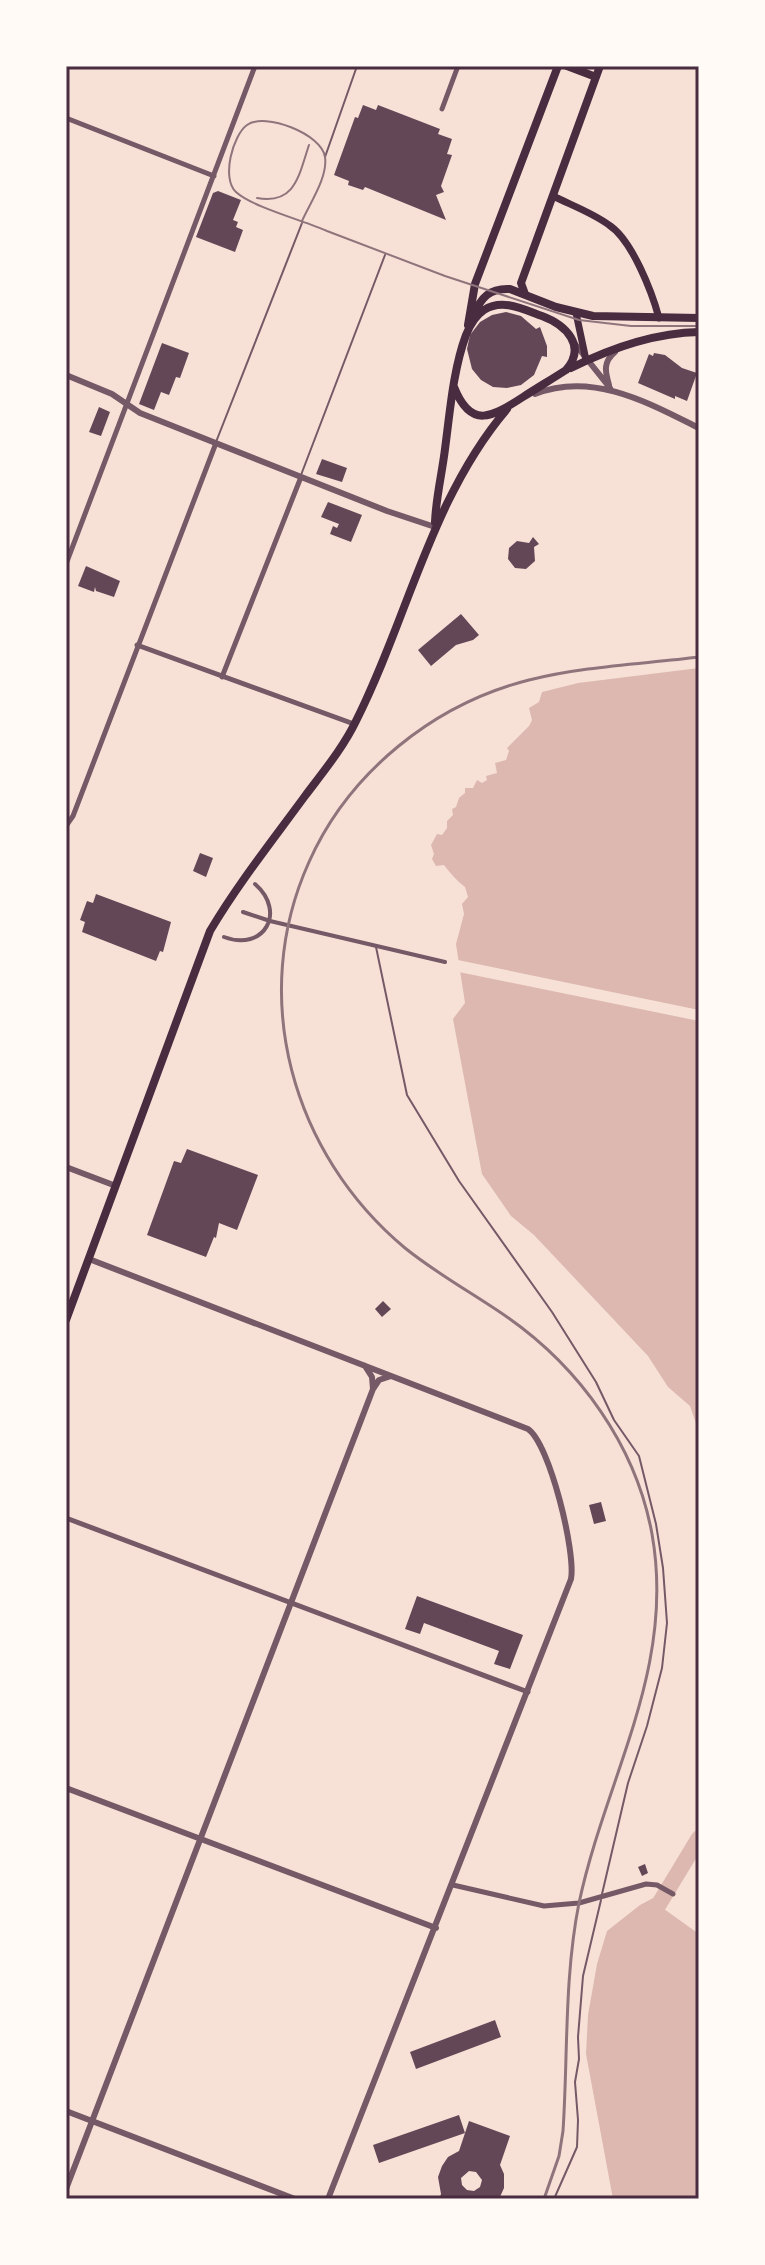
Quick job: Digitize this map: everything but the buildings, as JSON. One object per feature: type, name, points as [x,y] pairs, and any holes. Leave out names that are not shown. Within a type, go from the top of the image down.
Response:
[{"type":"main road","points":[[435,527],[436,498],[454,387],[478,278],[558,66]]},
{"type":"main road","points":[[567,66],[596,77]]},
{"type":"main road","points":[[525,294],[521,283],[600,66]]},
{"type":"main road","points":[[553,196],[610,225],[622,236],[650,292],[659,318]]},
{"type":"main road","points":[[467,334],[478,304],[492,290],[510,289],[576,313],[610,318],[699,318]]},
{"type":"main road","points":[[467,334],[476,316],[498,304],[513,305],[552,320],[564,329],[572,339],[576,355],[566,370]]},
{"type":"main road","points":[[576,313],[586,360]]},
{"type":"main road","points":[[66,1320],[210,931],[228,900],[334,757],[354,725],[435,527],[486,434],[516,402],[586,360],[646,338],[699,332]]},
{"type":"main road","points":[[454,387],[467,410],[478,416],[491,416],[507,409]]},
{"type":"street","points":[[66,564],[255,66]]},
{"type":"street","points":[[442,109],[458,66]]},
{"type":"street","points":[[66,118],[214,176]]},
{"type":"street","points":[[572,339],[610,388]]},
{"type":"street","points":[[610,388],[606,362],[621,347]]},
{"type":"street","points":[[66,375],[112,394],[140,413],[435,527]]},
{"type":"street","points":[[535,394],[580,386],[610,388],[699,428]]},
{"type":"street","points":[[516,402],[528,397]]},
{"type":"street","points":[[66,826],[73,816],[216,443]]},
{"type":"street","points":[[222,677],[301,477]]},
{"type":"street","points":[[137,645],[354,725]]},
{"type":"street","points":[[224,937],[248,940],[264,931],[270,921],[270,904],[255,884]]},
{"type":"street","points":[[243,912],[445,962]]},
{"type":"street","points":[[66,1167],[116,1186]]},
{"type":"street","points":[[89,1259],[528,1429],[538,1439],[556,1490],[572,1574],[328,2199]]},
{"type":"street","points":[[365,1366],[372,1377],[373,1389]]},
{"type":"street","points":[[66,2189],[373,1389],[379,1380],[391,1376]]},
{"type":"street","points":[[66,1518],[528,1692]]},
{"type":"street","points":[[66,1788],[436,1928]]},
{"type":"street","points":[[453,1885],[544,1906],[572,1905],[646,1884],[662,1887],[673,1894]]},
{"type":"street","points":[[66,2111],[295,2199]]},
{"type":"lane","points":[[325,157],[357,66]]},
{"type":"lane","points":[[216,443],[302,223]]},
{"type":"lane","points":[[301,477],[385,255]]},
{"type":"lane","points":[[376,944],[407,1095],[459,1181],[552,1312],[596,1382],[614,1420],[639,1456],[663,1568],[667,1623],[662,1668],[628,1783],[583,1976],[575,2082],[577,2147],[554,2199]]},
{"type":"shaded area","points":[[699,668],[699,1432],[690,1406],[668,1387],[648,1356],[534,1235],[511,1216],[482,1174],[453,1019],[465,1003],[456,944],[464,914],[462,904],[468,897],[465,887],[444,865],[436,866],[431,845],[437,834],[442,835],[447,828],[447,821],[453,815],[452,809],[465,793],[465,788],[473,788],[477,780],[482,783],[487,780],[486,776],[497,773],[495,763],[506,760],[507,748],[529,726],[532,720],[529,708],[539,702],[542,692],[578,683]]},
{"type":"shaded area","points":[[659,1895],[664,1897],[664,1909],[699,1934],[699,2199],[613,2199],[586,2054],[588,2015],[597,1964],[607,1931],[640,1905]]},
{"type":"pier","points":[[453,959],[699,1010],[699,1021],[454,971]]},
{"type":"waterway","points":[[653,1914],[699,1838]]},
{"type":"tram line","points":[[302,223],[302,221],[318,190],[324,173],[322,148],[304,133],[279,123],[266,121],[247,125],[233,147],[229,177],[236,192],[254,203],[279,213],[293,218],[306,223],[317,227],[445,276],[579,320],[631,326],[699,326]]},
{"type":"tram line","points":[[257,198],[270,199],[288,192],[294,185],[309,145]]},
{"type":"railway","points":[[544,2199],[559,2156],[563,2131],[569,1988],[579,1903],[591,1856],[635,1722],[655,1631],[657,1583],[652,1534],[633,1470],[601,1412],[581,1385],[534,1337],[405,1248],[366,1210],[334,1167],[309,1120],[292,1070],[283,1019],[282,966],[291,913],[309,862],[326,829],[371,771],[398,746],[460,706],[529,680],[592,668],[699,657]]}]
